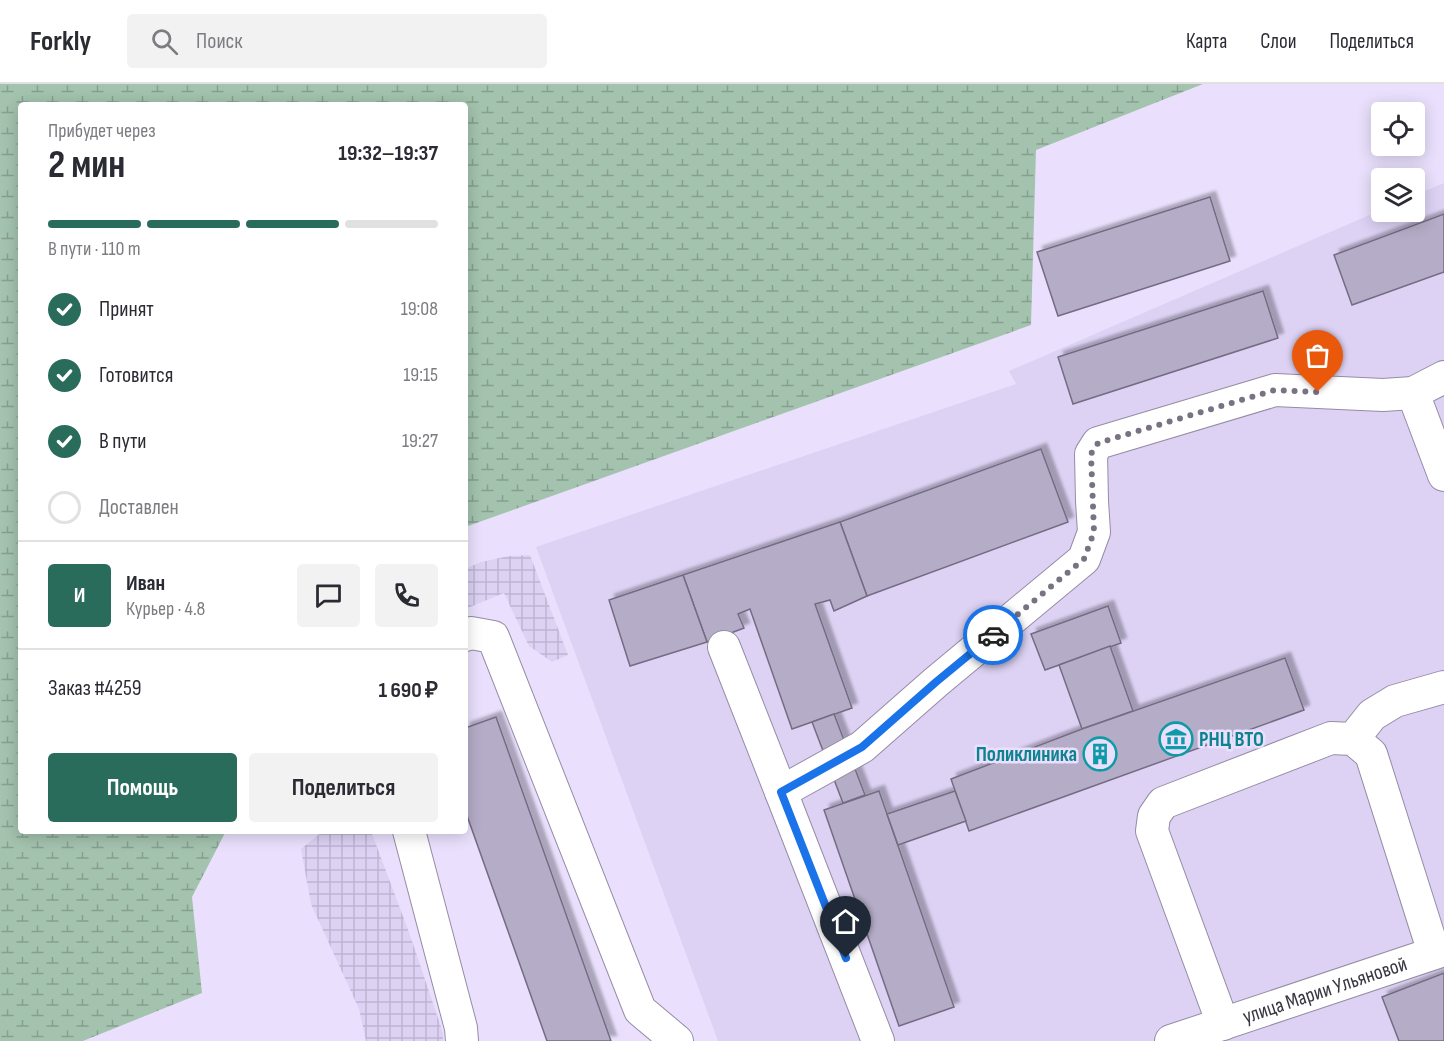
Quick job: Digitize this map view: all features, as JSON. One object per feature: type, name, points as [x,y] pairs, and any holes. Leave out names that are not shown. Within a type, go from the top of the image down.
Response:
[{"type":"street","points":[[781,792],[862,747],[1084,559],[1094,532],[1091,454],[1098,443],[1275,390],[1383,395],[1413,393],[1444,377]]},
{"type":"street","points":[[1413,393],[1444,475]]},
{"type":"street","points":[[468,634],[493,637],[640,1011],[677,1041]]},
{"type":"street","points":[[724,647],[878,1041]]},
{"type":"street","points":[[1353,739],[1372,715],[1395,701],[1444,687]]},
{"type":"street","points":[[1223,1024],[1152,831],[1154,816],[1164,803],[1331,738],[1353,739],[1371,754],[1439,952]]},
{"type":"street","points":[[410,834],[461,1028],[462,1041]]},
{"type":"street","name":"улица Марии Ульяновой","points":[[1171,1041],[1439,952]]},
{"type":"shaded area","points":[[1444,183],[1444,1041],[718,1041],[536,547],[1016,384],[1009,371],[1371,214],[1371,222],[1425,222],[1425,191]]},
{"type":"shaded area","points":[[530,555],[568,655],[552,662],[529,646],[504,593],[468,608],[468,568],[481,562],[509,556]]},
{"type":"shaded area","points":[[319,834],[372,834],[410,935],[443,1033],[443,1041],[366,1041],[359,1009],[311,904],[301,849]]},
{"type":"green space","points":[[0,84],[1203,84],[1036,150],[1031,325],[468,526],[468,102],[18,102],[18,834],[224,834],[192,897],[202,993],[83,1041],[0,1041]]},
{"type":"building","points":[[1210,197],[1230,261],[1058,316],[1037,252]]},
{"type":"building","points":[[1444,214],[1444,272],[1352,305],[1334,255]]},
{"type":"building","points":[[1263,291],[1278,338],[1073,404],[1058,357]]},
{"type":"building","points":[[1041,449],[1068,522],[867,596],[840,522]]},
{"type":"building","points":[[840,522],[867,596],[834,611],[830,600],[815,604],[852,708],[792,729],[750,609],[738,614],[744,628],[707,642],[683,575]]},
{"type":"building","points":[[683,575],[707,642],[630,666],[609,600]]},
{"type":"building","points":[[1108,606],[1121,643],[1045,670],[1031,634]]},
{"type":"building","points":[[1110,646],[1133,711],[1082,729],[1059,665]]},
{"type":"building","name":"Поликлиника","points":[[1285,658],[1304,710],[969,831],[951,779],[1082,729]]},
{"type":"building","points":[[834,714],[865,795],[843,803],[812,722]]},
{"type":"building","points":[[496,717],[611,1041],[547,1041],[468,818],[468,727]]},
{"type":"building","points":[[879,791],[954,1007],[899,1026],[824,810]]},
{"type":"building","points":[[955,791],[966,821],[898,845],[887,814]]},
{"type":"building","points":[[1444,973],[1444,1041],[1399,1041],[1382,997]]},
{"type":"way so far","points":[[993,635],[1084,559],[1094,532],[1091,454],[1098,443],[1275,390],[1318,392]]},
{"type":"place","name":"РНЦ ВТО","points":[[1176,739]]},
{"type":"place","name":"Поликлиника","points":[[1100,754]]},
{"type":"route","points":[[846,958],[781,792],[862,747],[993,635]]}]
